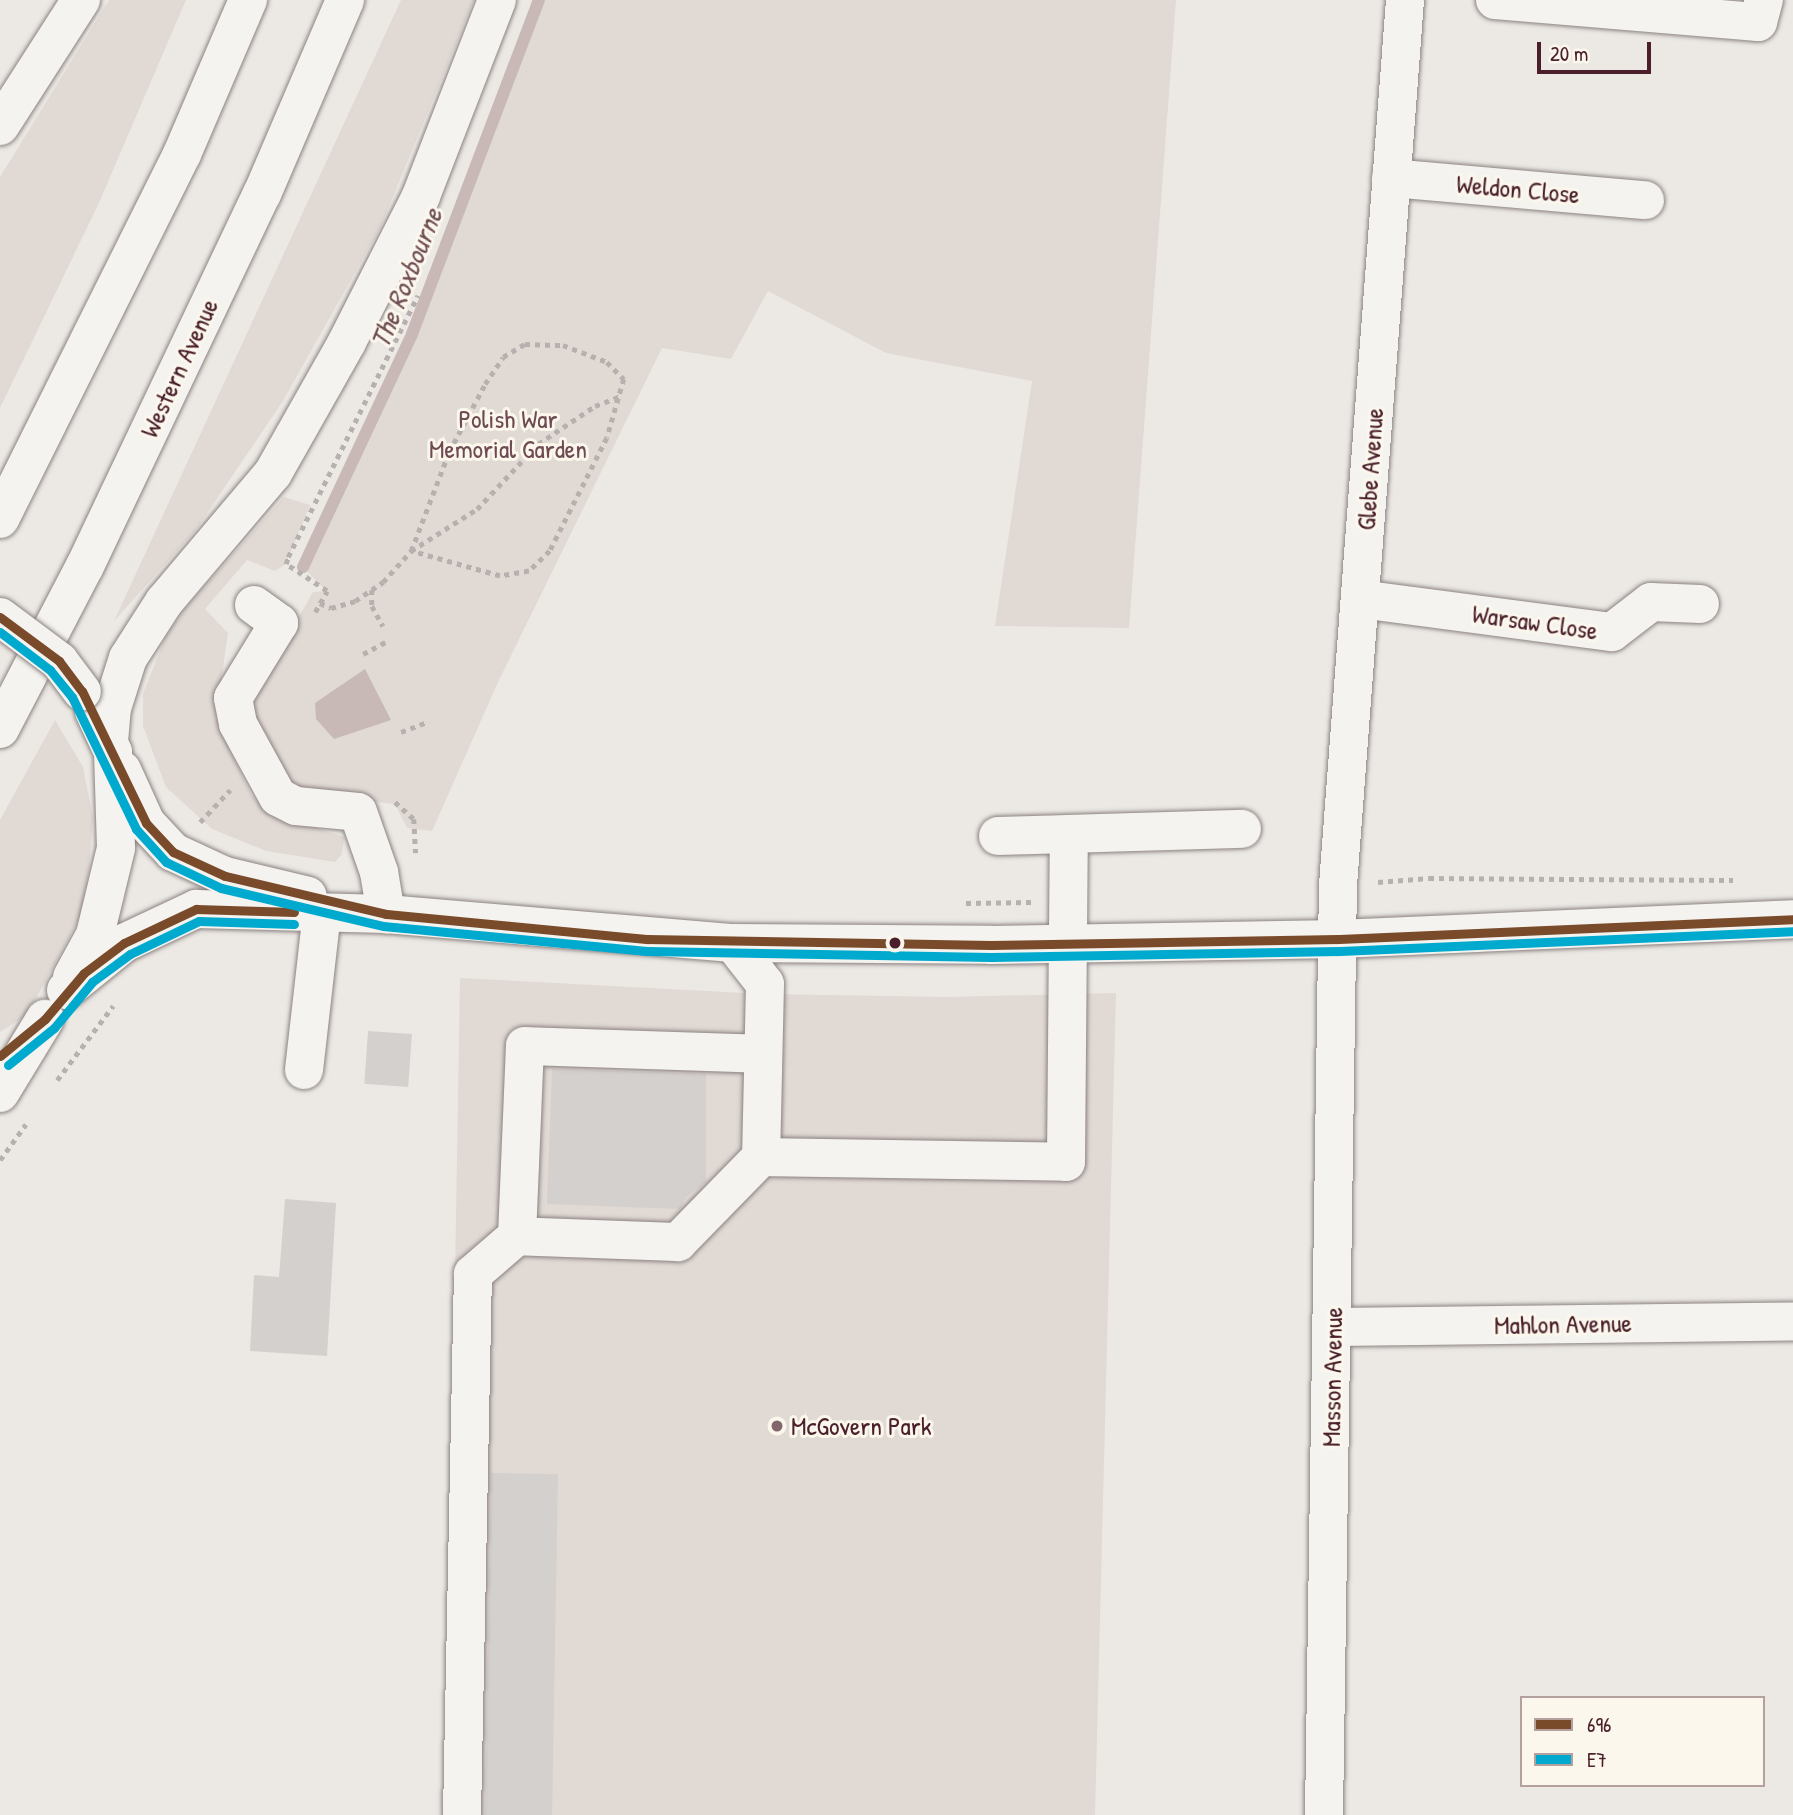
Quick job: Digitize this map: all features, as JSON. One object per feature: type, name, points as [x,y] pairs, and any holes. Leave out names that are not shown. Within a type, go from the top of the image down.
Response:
[{"type":"main road","points":[[0,126],[81,0]]},
{"type":"main road","points":[[0,519],[182,154],[248,0]]},
{"type":"main road","name":"Western Avenue","points":[[0,729],[85,566],[262,194],[345,0]]},
{"type":"main road","points":[[0,1093],[56,1005],[95,935],[108,892],[116,848],[111,747],[112,708],[128,658],[164,602],[273,473],[347,342],[422,196],[497,0]]},
{"type":"main road","name":"Glebe Avenue","points":[[1338,939],[1338,885],[1405,0]]},
{"type":"main road","points":[[1495,0],[1758,22],[1764,0]]},
{"type":"main road","name":"Weldon Close","points":[[1391,178],[1645,200]]},
{"type":"main road","name":"Warsaw Close","points":[[1360,599],[1612,632],[1651,602],[1700,604]]},
{"type":"main road","points":[[254,605],[279,623],[233,698],[238,724],[278,797],[296,806],[358,812],[379,872],[386,915]]},
{"type":"main road","points":[[0,617],[59,661],[82,691],[146,823],[173,852],[225,876],[386,915]]},
{"type":"main road","points":[[998,836],[1242,829]]},
{"type":"main road","points":[[761,1157],[1066,1162],[1071,943],[1069,834]]},
{"type":"main road","points":[[0,1056],[124,943],[196,909],[386,915],[733,943],[1071,943],[1338,939],[1793,919]]},
{"type":"main road","points":[[304,1070],[322,912]]},
{"type":"main road","name":"Masson Avenue","points":[[1324,1815],[1338,939]]},
{"type":"main road","points":[[462,1815],[473,1274],[517,1236],[678,1242],[761,1157],[765,984],[733,943]]},
{"type":"main road","points":[[517,1236],[525,1046],[763,1054]]},
{"type":"main road","name":"Mahlon Avenue","points":[[1333,1328],[1793,1321]]},
{"type":"path","points":[[313,614],[327,591],[286,564],[288,557],[410,313]]},
{"type":"path","points":[[525,344],[563,345],[607,362],[624,379],[622,396],[607,438],[550,551],[529,571],[500,576],[411,551],[449,453],[503,357],[525,344]]},
{"type":"path","points":[[320,603],[331,608],[373,589],[411,551],[477,509],[559,429],[622,396]]},
{"type":"path","points":[[373,589],[372,606],[383,626]]},
{"type":"path","points":[[363,654],[387,641]]},
{"type":"path","points":[[401,733],[429,721]]},
{"type":"path","points":[[190,833],[258,760]]},
{"type":"path","points":[[387,800],[402,804],[414,819],[416,866]]},
{"type":"path","points":[[1338,885],[1429,878],[1742,880]]},
{"type":"path","points":[[961,903],[1070,902]]},
{"type":"path","points":[[55,1082],[119,999]]},
{"type":"path","points":[[0,1160],[32,1114]]},
{"type":"green space","points":[[109,0],[186,0],[98,205],[0,408],[0,177]]},
{"type":"green space","points":[[401,0],[474,0],[380,228],[283,401],[195,531],[114,621]]},
{"type":"green space","name":"Polish War Memorial Garden","points":[[539,0],[1176,0],[1129,628],[995,626],[1032,381],[886,353],[768,291],[731,359],[662,348],[499,680],[432,831],[407,828],[395,804],[293,793],[248,707],[313,592],[326,591],[303,567],[412,334]]},
{"type":"green space","points":[[284,497],[310,505],[286,564],[275,571],[247,560],[205,609],[228,633],[218,702],[229,748],[250,793],[267,812],[344,837],[342,854],[335,862],[266,851],[212,829],[166,787],[143,726],[143,694],[165,638],[185,608]]},
{"type":"green space","points":[[55,720],[83,767],[93,818],[89,870],[81,915],[27,1015],[0,1032],[0,820]]},
{"type":"green space","name":"McGovern Park","points":[[460,978],[765,994],[948,997],[1116,993],[1095,1815],[446,1815]]},
{"type":"shaded area","points":[[365,669],[391,720],[334,739],[316,719],[315,703]]},
{"type":"building","points":[[368,1031],[412,1034],[408,1087],[364,1084]]},
{"type":"building","points":[[552,1069],[706,1074],[706,1182],[686,1197],[680,1209],[547,1204]]},
{"type":"building","points":[[285,1199],[336,1203],[327,1356],[250,1351],[254,1275],[279,1277]]},
{"type":"building","points":[[491,1473],[558,1474],[552,1815],[485,1815]]},
{"type":"waterway","name":"The Roxbourne","points":[[303,567],[412,334],[539,0]]},
{"type":"transit line","name":"696","points":[[0,617],[59,661],[82,691],[146,823],[173,852],[225,876],[386,914],[647,939],[991,945],[1338,939],[1793,919]]},
{"type":"transit line","name":"E7","points":[[0,632],[50,670],[72,697],[136,829],[166,862],[221,888],[383,926],[647,951],[991,957],[1339,951],[1793,931]]},
{"type":"transit line","name":"696","points":[[0,1056],[45,1019],[84,973],[124,943],[196,909],[294,912]]},
{"type":"transit line","name":"E7","points":[[8,1065],[54,1028],[92,982],[130,954],[199,921],[294,924]]},
{"type":"place","name":"McGovern Park","points":[[777,1426]]}]
